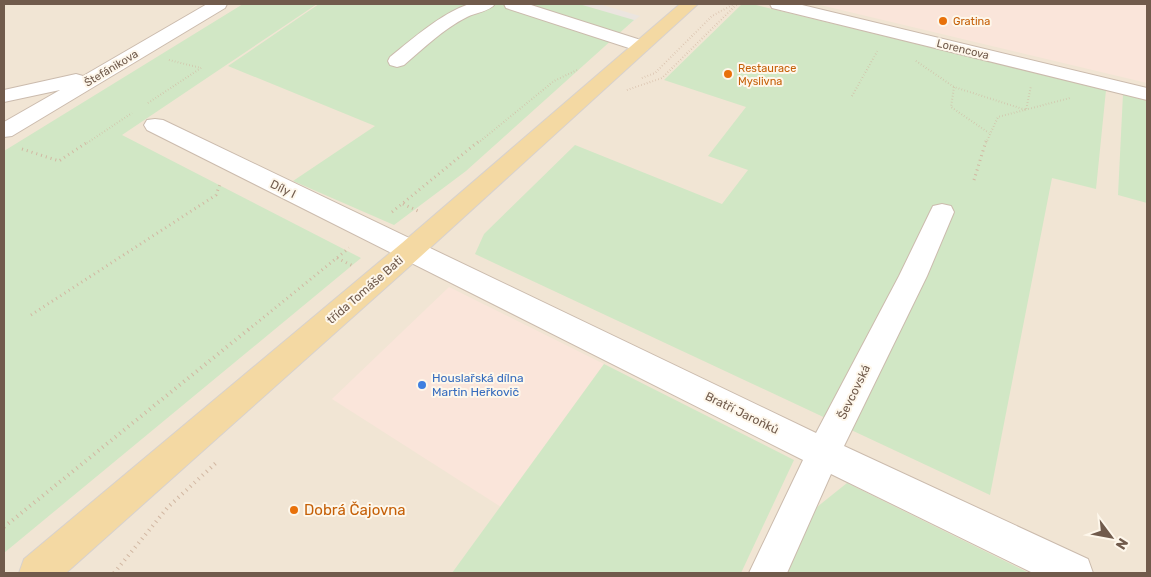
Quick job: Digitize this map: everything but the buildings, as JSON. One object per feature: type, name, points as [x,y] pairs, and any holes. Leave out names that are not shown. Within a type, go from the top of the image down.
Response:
[{"type":"main road","name":"třída Tomáše Bati","points":[[38,573],[411,250],[690,4]]},
{"type":"street","name":"Štefánikova","points":[[10,139],[100,74],[219,4]]},
{"type":"street","points":[[398,61],[452,17],[468,9],[487,4]]},
{"type":"street","points":[[512,4],[641,46]]},
{"type":"street","name":"Lorencova","points":[[778,4],[1147,94]]},
{"type":"street","points":[[4,96],[100,74]]},
{"type":"street","name":"Díly I","points":[[155,125],[229,163],[411,250]]},
{"type":"street","name":"Ševcovská","points":[[768,573],[824,453],[913,276],[942,212]]},
{"type":"street","name":"Bratří Jaroňků","points":[[411,250],[824,453],[1074,573]]},
{"type":"path","points":[[638,79],[655,73],[712,16],[734,4]]},
{"type":"path","points":[[620,93],[662,78],[737,4]]},
{"type":"path","points":[[852,96],[880,46]]},
{"type":"path","points":[[147,104],[201,68],[168,60]]},
{"type":"path","points":[[915,60],[954,87],[1026,110]]},
{"type":"path","points":[[4,526],[554,81],[579,70]]},
{"type":"path","points":[[625,88],[630,83]]},
{"type":"path","points":[[954,87],[951,107],[988,132]]},
{"type":"path","points":[[974,180],[988,132],[998,117],[1070,97]]},
{"type":"path","points":[[10,139],[59,161],[139,109]]},
{"type":"path","points":[[31,315],[216,194],[229,163]]},
{"type":"path","points":[[403,204],[420,212]]},
{"type":"path","points":[[337,258],[354,266]]},
{"type":"shaded area","points":[[4,4],[1147,4],[1147,573],[4,573]]},
{"type":"shaded area","points":[[530,4],[599,4],[640,16],[619,32]]},
{"type":"shaded area","points":[[816,4],[1147,4],[1147,83]]},
{"type":"shaded area","points":[[449,287],[604,364],[501,507],[332,399]]},
{"type":"green space","points":[[243,4],[317,4],[122,135],[361,258],[4,553],[4,151]]},
{"type":"green space","points":[[319,4],[579,4],[634,20],[466,171],[394,225],[293,181],[375,126],[228,66]]},
{"type":"green space","points":[[742,4],[752,4],[1106,90],[1096,189],[1052,178],[990,495],[475,254],[484,234],[575,145],[722,204],[748,170],[708,156],[746,107],[664,80]]},
{"type":"green space","points":[[1123,94],[1147,101],[1147,203],[1118,195]]},
{"type":"green space","points":[[604,364],[794,460],[741,573],[452,573]]},
{"type":"green space","points":[[847,483],[1029,573],[783,573],[812,511]]},
{"type":"place","name":"Gratina","points":[[943,21]]},
{"type":"place","name":"Restaurace Myslivna","points":[[728,74]]},
{"type":"place","name":"Houslařská dílna Martin Heřkovič","points":[[422,385]]},
{"type":"place","name":"Dobrá Čajovna","points":[[294,510]]}]
